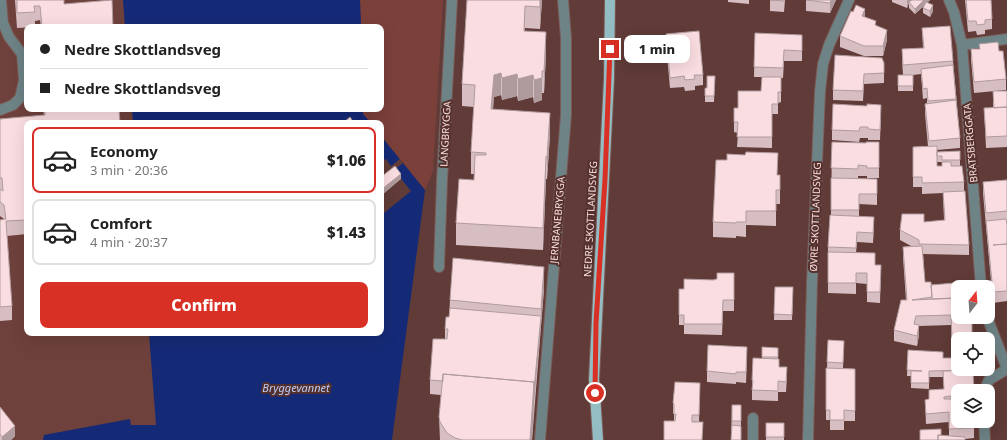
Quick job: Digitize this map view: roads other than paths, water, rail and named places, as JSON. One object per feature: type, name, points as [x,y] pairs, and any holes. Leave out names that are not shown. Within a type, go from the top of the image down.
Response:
[{"type":"main road","name":"NEDRE SKOTTLANDSVEG","points":[[598,440],[594,379],[609,79],[610,0]]},
{"type":"street","points":[[0,110],[13,105],[20,98],[24,80],[22,54],[9,36],[3,23],[1,0]]},
{"type":"street","name":"LANGBRYGGA","points":[[439,267],[442,173],[452,0]]},
{"type":"street","name":"JERNBANEBRYGGA","points":[[540,440],[566,115],[566,38],[563,0]]},
{"type":"street","name":"ØVRE SKOTTLANDSVEG","points":[[808,440],[812,282],[820,92],[823,64],[829,45],[849,0]]},
{"type":"street","name":"BRATSBERGGATA","points":[[949,0],[954,12],[962,45],[980,280]]},
{"type":"street","points":[[962,45],[1007,39]]},
{"type":"street","points":[[987,384],[989,380],[1007,369],[990,324]]},
{"type":"street","points":[[753,418],[753,440]]},
{"type":"street","points":[[984,428],[985,440]]},
{"type":"water","points":[[123,0],[360,0],[361,24],[125,24]]},
{"type":"water","points":[[132,112],[363,112],[368,120],[133,120]]},
{"type":"water","name":"Bryggevannet","points":[[384,140],[425,190],[392,440],[43,440],[44,435],[130,419],[131,425],[156,425],[149,336],[384,336]]}]
